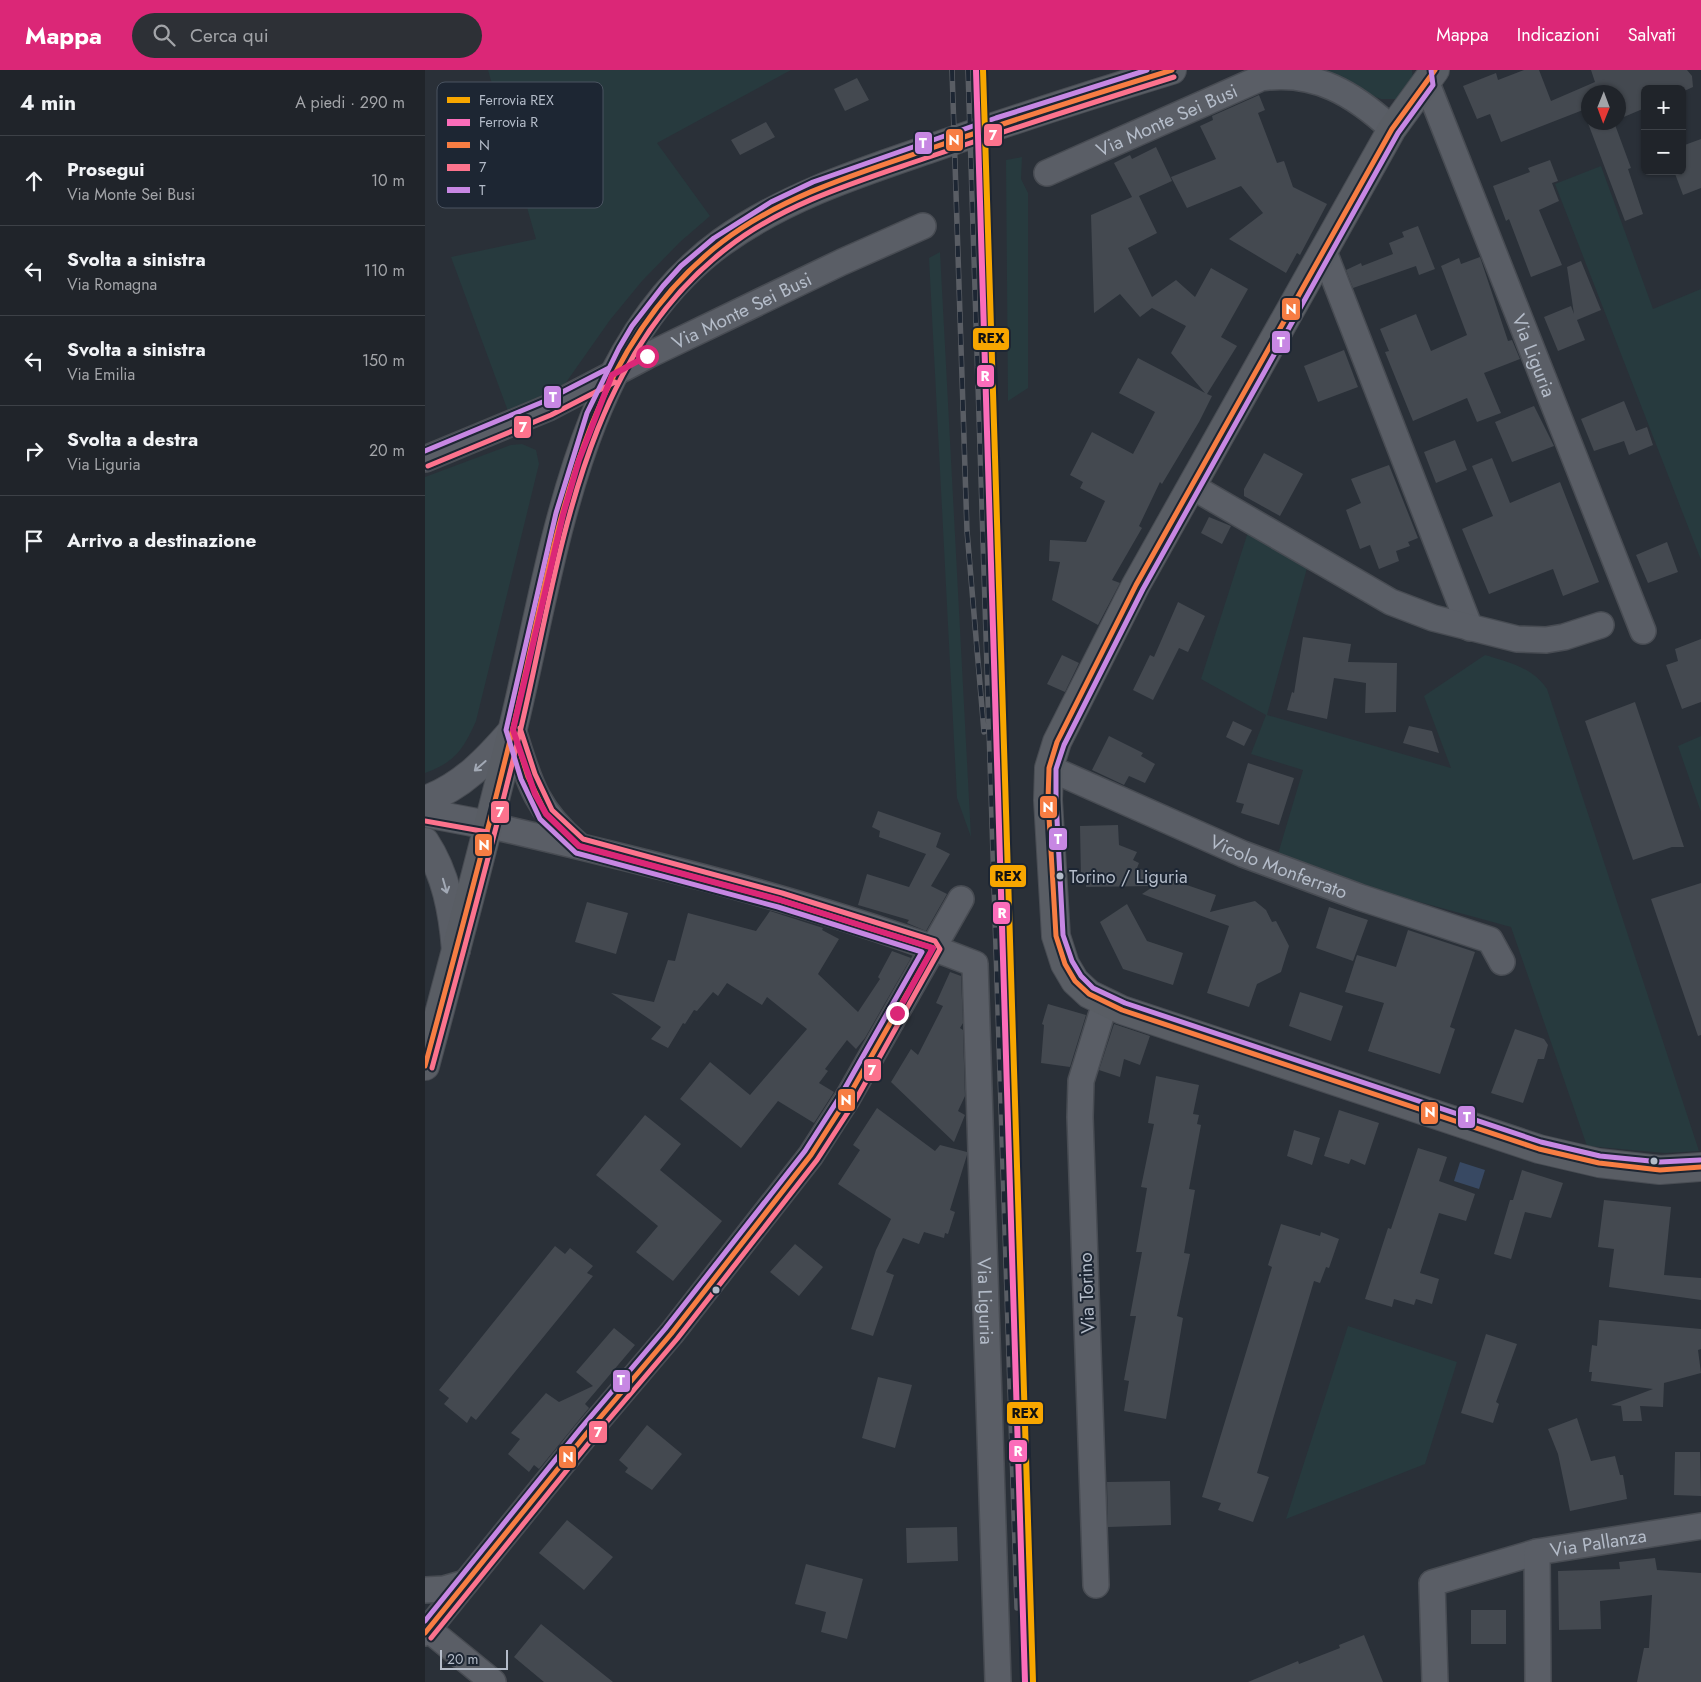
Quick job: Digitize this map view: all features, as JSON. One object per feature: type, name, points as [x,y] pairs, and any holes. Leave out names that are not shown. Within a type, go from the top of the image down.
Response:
[{"type":"main road","points":[[425,1066],[513,730],[566,505],[582,452],[612,375],[638,330],[686,272],[719,244],[775,208],[815,189],[882,165],[1172,70]]},
{"type":"main road","name":"Via Liguria","points":[[1049,768],[1057,742],[1136,585],[1193,487],[1393,129],[1428,74]]},
{"type":"main road","points":[[1049,768],[1050,857],[1056,936],[1065,964],[1075,981],[1089,994],[1105,1003],[1539,1149],[1599,1163],[1660,1170],[1701,1167]]},
{"type":"street","name":"Via Monte Sei Busi","points":[[1047,173],[1261,78],[1279,74],[1314,77],[1329,83],[1374,113],[1393,129]]},
{"type":"street","name":"Via Liguria","points":[[1428,74],[1643,630]]},
{"type":"street","name":"Via Monte Sei Busi","points":[[425,459],[548,408],[842,262],[923,226]]},
{"type":"street","points":[[1324,252],[1470,628]]},
{"type":"street","points":[[1193,487],[1391,602],[1433,618],[1517,639],[1546,640],[1564,637],[1601,625]]},
{"type":"street","points":[[425,800],[451,788],[469,775],[490,757],[513,730]]},
{"type":"street","points":[[513,730],[528,777],[546,814],[579,846]]},
{"type":"street","name":"Vicolo Monferrato","points":[[1049,768],[1243,854],[1359,898],[1491,940],[1502,962]]},
{"type":"street","points":[[425,813],[579,846],[780,900],[933,948]]},
{"type":"street","points":[[425,842],[444,882],[453,920],[456,951]]},
{"type":"street","points":[[493,1682],[426,1631],[587,1433],[671,1334],[811,1155],[847,1099],[961,899]]},
{"type":"street","name":"Via Liguria","points":[[933,948],[975,964],[998,1682]]},
{"type":"street","name":"Via Torino","points":[[1096,1585],[1080,1116],[1081,1081],[1105,1003]]},
{"type":"street","name":"Via Pallanza","points":[[1538,1682],[1537,1552],[1701,1526]]},
{"type":"street","points":[[1435,1682],[1433,1583],[1537,1552]]},
{"type":"street","points":[[425,1590],[445,1589],[465,1584]]},
{"type":"green space","points":[[488,70],[791,70],[657,143],[710,216],[680,242],[642,281],[610,320],[548,408],[512,422],[451,257],[536,239],[527,208],[603,208],[603,82],[491,82]]},
{"type":"green space","points":[[1307,70],[1412,70],[1413,81],[1398,99],[1381,99]]},
{"type":"green space","points":[[1022,157],[1021,179],[1028,193],[1028,388],[1008,401],[1006,160]]},
{"type":"green space","points":[[1601,166],[1653,309],[1701,289],[1701,560],[1555,184]]},
{"type":"green space","points":[[940,252],[971,837],[957,798],[929,258]]},
{"type":"green space","points":[[522,444],[536,450],[539,464],[476,721],[467,740],[457,754],[444,764],[425,773],[425,477],[511,445]]},
{"type":"green space","points":[[1248,532],[1307,568],[1267,715],[1451,768],[1424,696],[1485,655],[1527,670],[1547,689],[1699,1151],[1665,1153],[1587,1146],[1511,927],[1361,886],[1278,854],[1303,770],[1251,754],[1266,715],[1201,679]]},
{"type":"green space","points":[[1701,736],[1701,812],[1678,746]]},
{"type":"green space","points":[[1348,1326],[1457,1362],[1425,1464],[1286,1519]]},
{"type":"water","points":[[1460,1162],[1485,1170],[1479,1189],[1454,1181]]},
{"type":"building","points":[[1524,70],[1539,70],[1551,101],[1581,88],[1581,111],[1501,142],[1490,114],[1477,119],[1463,86],[1496,73],[1498,80]]},
{"type":"building","points":[[1591,70],[1687,70],[1692,76],[1693,87],[1686,90],[1686,85],[1641,85],[1641,110],[1626,116],[1626,85],[1588,85],[1595,82]]},
{"type":"building","points":[[857,78],[869,100],[845,111],[834,89]]},
{"type":"building","points":[[1259,95],[1265,110],[1258,113],[1277,163],[1284,161],[1293,187],[1327,204],[1300,255],[1297,253],[1286,273],[1229,239],[1263,213],[1241,186],[1187,208],[1171,177],[1216,159],[1200,126],[1213,120],[1212,116]]},
{"type":"building","points":[[766,122],[775,137],[740,155],[731,140]]},
{"type":"building","points":[[1591,130],[1617,130],[1631,168],[1628,169],[1643,214],[1625,221]]},
{"type":"building","points":[[1701,139],[1701,188],[1683,195],[1676,175],[1686,175],[1686,145]]},
{"type":"building","points":[[1156,147],[1172,181],[1139,196],[1157,233],[1128,248],[1152,297],[1176,280],[1195,297],[1211,268],[1248,289],[1221,337],[1237,346],[1207,394],[1212,396],[1199,422],[1162,484],[1160,482],[1139,526],[1142,528],[1112,580],[1120,583],[1098,625],[1052,600],[1060,562],[1049,561],[1050,540],[1086,542],[1105,501],[1080,488],[1083,482],[1070,475],[1092,432],[1133,454],[1155,412],[1119,393],[1138,358],[1205,393],[1171,353],[1186,326],[1152,308],[1140,317],[1120,294],[1094,313],[1091,215],[1132,197],[1114,163],[1130,155],[1132,159]]},
{"type":"building","points":[[1550,160],[1558,181],[1552,183],[1559,201],[1539,210],[1562,265],[1531,277],[1509,219],[1506,221],[1493,186],[1530,172],[1528,168]]},
{"type":"building","points":[[1418,226],[1435,269],[1419,275],[1416,266],[1353,288],[1346,270],[1361,263],[1362,266],[1393,254],[1389,243],[1404,237],[1402,232]]},
{"type":"building","points":[[1480,257],[1508,341],[1512,340],[1520,359],[1484,373],[1501,413],[1477,422],[1467,398],[1413,421],[1385,352],[1389,351],[1380,329],[1416,314],[1431,351],[1467,335],[1441,266],[1459,258],[1461,264]]},
{"type":"building","points":[[1581,261],[1601,310],[1577,320],[1585,340],[1558,351],[1544,317],[1571,306],[1574,314],[1567,267]]},
{"type":"building","points":[[1344,350],[1358,387],[1318,402],[1304,366]]},
{"type":"building","points":[[1624,401],[1636,431],[1647,427],[1653,445],[1629,455],[1624,441],[1594,451],[1581,419]]},
{"type":"building","points":[[1534,406],[1554,446],[1512,462],[1495,422]]},
{"type":"building","points":[[1455,440],[1467,470],[1436,483],[1424,452]]},
{"type":"building","points":[[1264,453],[1303,474],[1280,516],[1244,496],[1244,489]]},
{"type":"building","points":[[1492,458],[1510,503],[1560,482],[1599,582],[1563,596],[1553,569],[1489,594],[1462,529],[1493,516],[1472,466]]},
{"type":"building","points":[[1389,465],[1418,538],[1408,542],[1410,546],[1396,551],[1399,561],[1379,569],[1370,545],[1360,549],[1346,510],[1361,503],[1351,479]]},
{"type":"building","points":[[1209,517],[1231,526],[1222,544],[1201,533]]},
{"type":"building","points":[[1667,542],[1678,572],[1648,583],[1636,555]]},
{"type":"building","points":[[1178,602],[1205,616],[1188,652],[1179,648],[1153,700],[1133,690],[1150,655],[1154,657]]},
{"type":"building","points":[[1303,637],[1351,644],[1348,662],[1397,663],[1396,712],[1365,713],[1366,683],[1334,678],[1327,719],[1287,710],[1292,692],[1294,693]]},
{"type":"building","points":[[1701,639],[1701,702],[1682,709],[1666,665],[1678,661],[1675,649]]},
{"type":"building","points":[[1062,655],[1079,663],[1065,692],[1047,684]]},
{"type":"building","points":[[1635,702],[1684,847],[1672,847],[1633,860],[1585,721]]},
{"type":"building","points":[[1233,721],[1252,730],[1244,746],[1226,737]]},
{"type":"building","points":[[1409,726],[1432,731],[1439,753],[1403,743]]},
{"type":"building","points":[[1109,736],[1143,753],[1141,756],[1155,764],[1145,783],[1129,776],[1124,785],[1092,770]]},
{"type":"building","points":[[1248,763],[1294,778],[1279,825],[1241,813],[1244,804],[1236,802]]},
{"type":"building","points":[[878,811],[941,833],[936,847],[950,854],[931,886],[947,894],[926,931],[907,923],[909,920],[858,905],[867,874],[909,887],[926,854],[879,837],[880,831],[872,827]]},
{"type":"building","points":[[1118,825],[1119,845],[1137,852],[1133,860],[1139,863],[1137,868],[1216,895],[1210,912],[1255,901],[1266,910],[1272,922],[1276,921],[1289,946],[1281,972],[1257,984],[1249,1007],[1207,993],[1229,926],[1142,894],[1154,886],[1086,887],[1086,878],[1081,879],[1080,826]]},
{"type":"building","points":[[1701,883],[1701,1035],[1698,1036],[1651,899]]},
{"type":"building","points":[[587,902],[628,913],[616,954],[575,942]]},
{"type":"building","points":[[1127,904],[1147,941],[1183,953],[1173,985],[1123,969],[1100,922]]},
{"type":"building","points":[[1329,907],[1368,920],[1353,961],[1316,948]]},
{"type":"building","points":[[770,911],[823,928],[822,930],[839,939],[818,974],[858,1012],[880,979],[878,977],[892,951],[911,958],[865,1038],[856,1049],[847,1040],[825,1069],[828,1071],[819,1083],[834,1092],[814,1123],[778,1101],[741,1148],[680,1099],[710,1062],[750,1095],[807,1029],[767,997],[762,1005],[727,983],[718,996],[713,992],[697,1011],[694,1010],[685,1024],[683,1023],[668,1048],[651,1039],[661,1027],[611,993],[654,1002],[668,960],[675,961],[688,913],[756,931]]},
{"type":"building","points":[[1408,930],[1475,952],[1450,1027],[1455,1029],[1440,1074],[1368,1051],[1384,1003],[1345,992],[1357,955],[1396,967]]},
{"type":"building","points":[[950,972],[961,976],[963,1023],[960,1028],[963,1030],[965,1096],[958,1111],[965,1115],[954,1142],[891,1082],[911,1049],[918,1055],[943,1006],[936,1003]]},
{"type":"building","points":[[1300,992],[1343,1006],[1331,1041],[1289,1026]]},
{"type":"building","points":[[1048,1004],[1086,1015],[1070,1067],[1041,1063],[1044,1025],[1042,1024]]},
{"type":"building","points":[[1114,1024],[1150,1036],[1140,1065],[1124,1059],[1120,1077],[1099,1070]]},
{"type":"building","points":[[1515,1029],[1544,1039],[1548,1045],[1544,1059],[1538,1059],[1523,1103],[1491,1093]]},
{"type":"building","points":[[1156,1076],[1199,1085],[1193,1114],[1199,1115],[1197,1124],[1201,1125],[1189,1189],[1195,1190],[1184,1253],[1190,1254],[1177,1316],[1183,1318],[1166,1419],[1124,1411],[1129,1381],[1124,1380],[1136,1316],[1130,1316],[1142,1252],[1136,1252],[1147,1188],[1141,1187],[1154,1124],[1148,1123]]},
{"type":"building","points":[[877,1108],[935,1151],[940,1145],[967,1152],[967,1155],[950,1210],[955,1212],[948,1234],[945,1233],[944,1238],[924,1232],[919,1244],[903,1238],[886,1272],[894,1275],[873,1336],[851,1329],[876,1250],[891,1219],[838,1184],[860,1150],[853,1145]]},
{"type":"building","points":[[1339,1110],[1379,1123],[1365,1165],[1351,1159],[1349,1164],[1324,1156]]},
{"type":"building","points":[[645,1115],[681,1144],[660,1170],[722,1221],[673,1281],[636,1252],[658,1226],[596,1175]]},
{"type":"building","points":[[1294,1130],[1320,1138],[1312,1165],[1287,1156]]},
{"type":"building","points":[[1418,1148],[1447,1157],[1439,1181],[1475,1194],[1466,1221],[1439,1213],[1420,1273],[1439,1279],[1432,1304],[1416,1299],[1414,1305],[1394,1299],[1392,1307],[1365,1299],[1388,1228],[1391,1229]]},
{"type":"building","points":[[1522,1170],[1563,1183],[1551,1218],[1525,1212],[1511,1259],[1494,1254],[1510,1200],[1513,1200]]},
{"type":"building","points":[[1604,1200],[1671,1207],[1664,1275],[1701,1278],[1701,1300],[1609,1287],[1614,1249],[1598,1247]]},
{"type":"building","points":[[1281,1224],[1320,1236],[1321,1232],[1339,1239],[1329,1268],[1326,1267],[1320,1283],[1314,1281],[1257,1473],[1269,1477],[1253,1522],[1218,1510],[1221,1503],[1202,1497],[1272,1267],[1268,1265]]},
{"type":"building","points":[[795,1244],[823,1267],[799,1296],[770,1272]]},
{"type":"building","points":[[555,1246],[565,1254],[570,1248],[593,1266],[587,1273],[593,1276],[476,1420],[471,1416],[467,1423],[444,1404],[449,1398],[439,1390]]},
{"type":"building","points":[[1599,1320],[1701,1329],[1701,1349],[1698,1350],[1701,1373],[1664,1383],[1663,1407],[1640,1406],[1642,1421],[1623,1421],[1621,1406],[1611,1405],[1653,1389],[1591,1381],[1592,1372],[1589,1372],[1592,1345],[1597,1346]]},
{"type":"building","points":[[614,1328],[635,1345],[585,1404],[589,1408],[539,1469],[534,1465],[529,1472],[508,1454],[520,1439],[511,1433],[546,1393],[559,1402],[593,1386],[576,1372]]},
{"type":"building","points":[[1486,1334],[1517,1344],[1496,1402],[1499,1404],[1493,1423],[1461,1413]]},
{"type":"building","points":[[878,1377],[912,1385],[895,1448],[862,1438]]},
{"type":"building","points":[[1577,1418],[1591,1461],[1615,1456],[1620,1475],[1623,1475],[1627,1499],[1570,1511],[1558,1454],[1548,1429]]},
{"type":"building","points":[[647,1425],[682,1454],[652,1490],[625,1472],[628,1468],[619,1460]]},
{"type":"building","points":[[1675,1452],[1700,1452],[1701,1496],[1674,1495]]},
{"type":"building","points":[[1170,1481],[1171,1525],[1108,1527],[1107,1482]]},
{"type":"building","points":[[567,1520],[613,1557],[584,1590],[539,1553]]},
{"type":"building","points":[[957,1527],[958,1561],[907,1563],[906,1528]]},
{"type":"building","points":[[1655,1558],[1657,1570],[1701,1573],[1701,1682],[1637,1682],[1644,1648],[1649,1648],[1652,1595],[1600,1601],[1601,1629],[1559,1630],[1558,1571],[1620,1569],[1619,1562]]},
{"type":"building","points":[[806,1564],[863,1579],[847,1639],[821,1632],[826,1612],[795,1604]]},
{"type":"building","points":[[1471,1610],[1506,1610],[1506,1644],[1471,1644]]},
{"type":"building","points":[[541,1624],[613,1682],[544,1682],[514,1657]]},
{"type":"building","points":[[1364,1635],[1383,1682],[1248,1682],[1298,1661],[1299,1664],[1340,1648],[1339,1645]]},
{"type":"railway","points":[[952,70],[967,531],[984,732]]},
{"type":"railway","points":[[968,70],[1017,1608]]},
{"type":"rail line","name":"R","points":[[976,70],[1025,1682]]},
{"type":"rail line","name":"REX","points":[[983,70],[1033,1682]]},
{"type":"transit line","name":"T","points":[[425,1621],[581,1428],[665,1329],[805,1151],[841,1095],[922,952],[778,907],[576,853],[540,819],[521,779],[506,730],[556,513],[587,413],[632,326],[663,286],[681,266],[714,238],[771,202],[813,182],[996,118],[1147,70]]},
{"type":"transit line","name":"N","points":[[425,1066],[512,732],[557,532],[577,466],[601,402],[632,343],[672,289],[722,242],[745,226],[770,211],[822,187],[1020,118],[1172,70]]},
{"type":"transit line","name":"T","points":[[1431,70],[1433,85],[1398,133],[1143,589],[1064,745],[1056,769],[1063,935],[1072,961],[1081,976],[1093,988],[1125,1003],[1541,1142],[1600,1156],[1660,1162],[1700,1160]]},
{"type":"transit line","name":"N","points":[[1435,70],[1392,129],[1136,585],[1057,742],[1049,768],[1048,800],[1056,936],[1065,964],[1075,981],[1089,994],[1122,1010],[1539,1149],[1599,1163],[1660,1170],[1701,1167]]},
{"type":"transit line","name":"7","points":[[432,1068],[509,778],[564,537],[583,471],[607,408],[637,349],[677,295],[727,248],[749,232],[797,206],[875,175],[1174,77]]},
{"type":"transit line","name":"T","points":[[425,451],[545,401],[609,368]]},
{"type":"transit line","name":"7","points":[[428,466],[551,415],[615,382]]},
{"type":"transit line","name":"7","points":[[431,1638],[593,1438],[677,1339],[817,1160],[854,1103],[940,949],[935,941],[782,893],[583,839],[552,810],[535,774],[520,728]]},
{"type":"transit line","name":"N","points":[[425,1633],[587,1433],[671,1334],[811,1155],[847,1099],[933,948],[780,900],[579,846],[546,814],[528,777],[513,730]]},
{"type":"transit line","name":"7","points":[[425,821],[487,832]]},
{"type":"place","name":"Torino / Liguria","points":[[1060,876]]},
{"type":"route","points":[[647,356],[612,375],[579,460],[563,515],[513,730],[528,777],[546,814],[579,846],[780,900],[933,948],[897,1013]]}]
